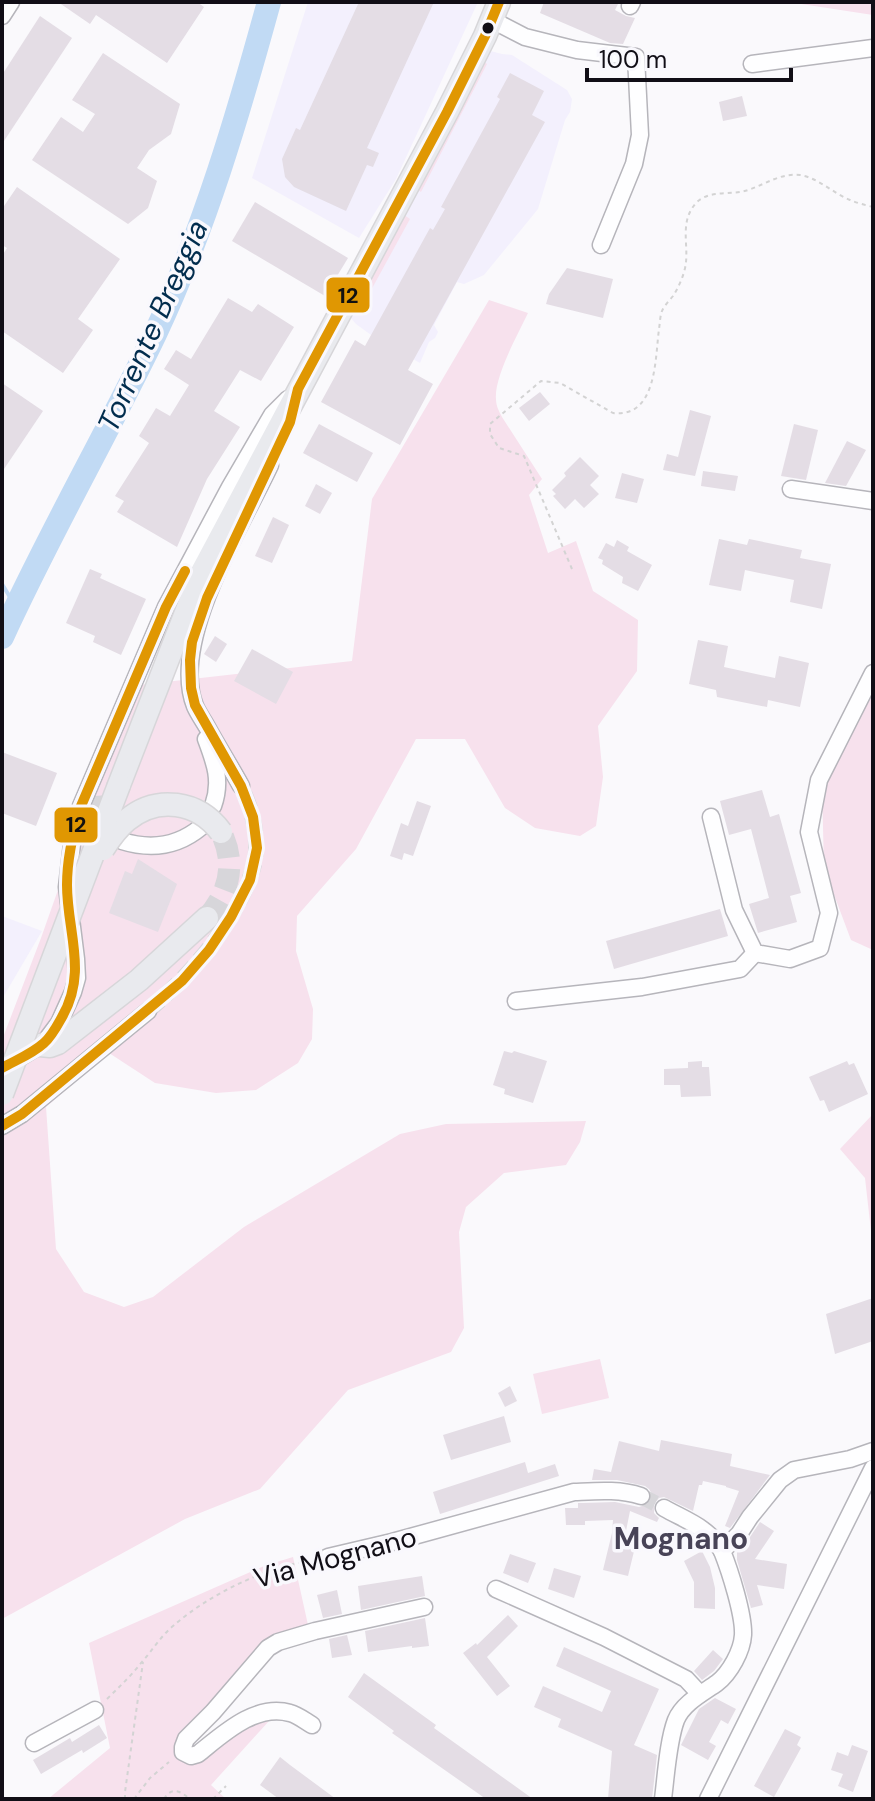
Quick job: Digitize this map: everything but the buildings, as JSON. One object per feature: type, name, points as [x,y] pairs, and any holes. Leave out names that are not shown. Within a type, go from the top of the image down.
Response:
[{"type":"main road","points":[[2,1094],[201,574],[388,223],[495,11]]},
{"type":"main road","points":[[86,872],[118,828],[147,808],[166,804],[187,807],[205,816],[211,830]]},
{"type":"main road","points":[[40,1045],[58,1043],[139,980],[207,918]]},
{"type":"street","points":[[2,16],[11,2]]},
{"type":"street","points":[[495,11],[525,37],[577,50],[636,57],[640,135],[634,164],[601,245]]},
{"type":"street","points":[[752,64],[873,48]]},
{"type":"street","points":[[213,806],[218,776],[195,705],[190,660],[192,642],[219,572],[290,422],[298,389]]},
{"type":"street","points":[[2,1068],[40,1045],[59,1023],[69,1004],[77,978],[67,887],[68,867],[81,806],[166,607],[272,415],[298,389]]},
{"type":"street","points":[[791,489],[873,501]]},
{"type":"street","points":[[755,953],[790,959],[820,948],[829,913],[809,832],[819,780],[873,673]]},
{"type":"street","points":[[195,705],[241,786]]},
{"type":"street","points":[[94,796],[97,769]]},
{"type":"street","points":[[711,817],[734,910],[755,953]]},
{"type":"street","points":[[122,841],[137,846],[160,846],[211,830]]},
{"type":"street","points":[[516,1001],[642,987],[740,969],[755,953]]},
{"type":"street","points":[[2,1126],[22,1114],[148,1011]]},
{"type":"street","points":[[722,1551],[739,1534],[780,1480],[794,1470],[873,1451]]},
{"type":"street","points":[[708,1799],[873,1468]]},
{"type":"street","name":"Via Mognano","points":[[328,1557],[574,1492],[614,1491],[641,1496]]},
{"type":"street","points":[[663,1799],[677,1718],[687,1705],[721,1680],[734,1662],[744,1630],[731,1574],[715,1539],[664,1508]]},
{"type":"street","points":[[496,1589],[604,1637],[686,1679],[700,1694]]},
{"type":"street","points":[[312,1725],[293,1713],[271,1712],[231,1727],[198,1754],[191,1756],[183,1752],[186,1739],[268,1648],[315,1631],[424,1607]]},
{"type":"street","points":[[34,1743],[95,1710]]},
{"type":"path","points":[[572,569],[524,456],[499,448],[490,434],[490,424],[541,381],[560,383],[613,413],[622,414],[639,407],[652,386],[661,312],[675,292],[686,262],[684,235],[690,214],[696,203],[707,195],[747,191],[770,179],[800,175],[849,200],[873,207]]},
{"type":"path","name":"Via Mognano","points":[[95,1710],[174,1625],[231,1587],[288,1564],[328,1557]]},
{"type":"path","points":[[125,1799],[143,1661]]},
{"type":"path","points":[[134,1799],[150,1778],[183,1752]]},
{"type":"path","points":[[213,1799],[226,1786]]},
{"type":"path","points":[[164,1799],[175,1790],[190,1799]]},
{"type":"shaded area","points":[[308,2],[478,2],[396,179],[359,238],[252,178]]},
{"type":"shaded area","points":[[788,2],[873,2],[873,15]]},
{"type":"shaded area","points":[[479,48],[512,55],[567,90],[572,99],[570,112],[538,209],[484,275],[464,284],[457,282],[434,325],[438,332],[429,342],[420,363],[371,335],[342,308]]},
{"type":"shaded area","points":[[484,62],[487,64],[421,192],[417,189]]},
{"type":"shaded area","points":[[404,215],[410,219],[358,314],[352,314]]},
{"type":"shaded area","points":[[489,300],[528,313],[503,368],[496,390],[496,402],[502,417],[542,479],[529,495],[548,553],[576,541],[593,591],[638,620],[637,671],[598,726],[603,777],[596,826],[580,836],[535,828],[505,808],[465,739],[416,739],[356,849],[297,916],[296,951],[313,1009],[312,1039],[298,1063],[256,1090],[216,1093],[155,1083],[109,1053],[46,1107],[56,1249],[84,1292],[124,1307],[153,1297],[244,1227],[400,1134],[446,1124],[586,1121],[580,1142],[566,1165],[504,1173],[466,1207],[459,1232],[464,1328],[451,1352],[348,1390],[260,1489],[185,1519],[2,1619],[2,1040],[130,686],[352,661],[372,499]]},
{"type":"shaded area","points":[[873,690],[873,950],[851,940],[824,868],[822,787]]},
{"type":"shaded area","points":[[2,916],[42,931],[2,999]]},
{"type":"shaded area","points":[[873,1114],[873,1233],[865,1178],[840,1149]]},
{"type":"shaded area","points":[[600,1359],[609,1398],[542,1414],[533,1374]]},
{"type":"shaded area","points":[[293,1557],[308,1625],[283,1633],[179,1753],[223,1741],[249,1726],[269,1721],[211,1785],[226,1799],[48,1799],[110,1748],[89,1643],[264,1566]]},
{"type":"waterway","name":"Torrente Breggia","points":[[2,637],[173,294],[219,171],[269,2]]},
{"type":"waterway","points":[[2,584],[16,607]]},
{"type":"tunnel","points":[[148,1011],[211,945],[247,886],[255,859],[256,837],[241,786]]},
{"type":"tunnel","points":[[94,796],[98,815],[108,831]]},
{"type":"tunnel","points":[[207,918],[221,898],[228,877],[228,855],[221,832]]},
{"type":"tunnel","points":[[641,1496],[664,1508]]},
{"type":"transit line","name":"12","points":[[2,1126],[22,1114],[182,981],[209,950],[250,880],[257,848],[253,817],[241,786],[195,705],[191,688],[192,642],[207,598],[290,422],[298,389],[447,112],[499,2]]},
{"type":"transit line","name":"12","points":[[2,1068],[47,1040],[70,1000],[75,968],[67,875],[75,826],[166,607],[185,571]]},
{"type":"district","name":"Mognano","points":[[681,1539]]}]
